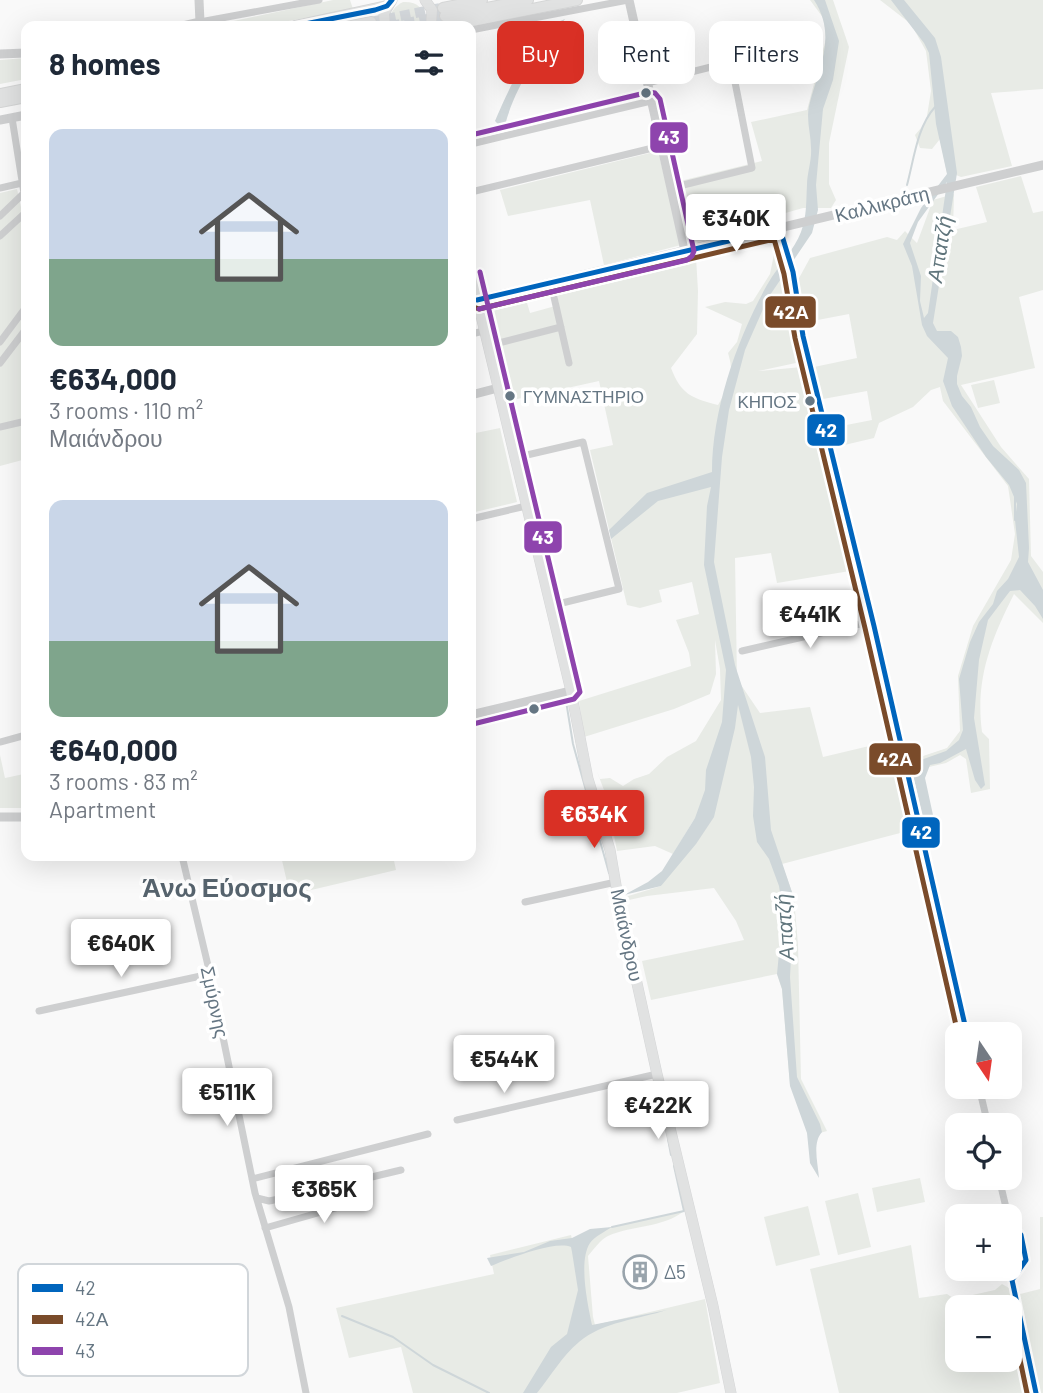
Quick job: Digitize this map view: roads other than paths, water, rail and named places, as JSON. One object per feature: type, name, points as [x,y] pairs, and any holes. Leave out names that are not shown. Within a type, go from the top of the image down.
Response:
[{"type":"highway","points":[[445,17],[482,0]]},
{"type":"highway","points":[[445,17],[528,0]]},
{"type":"highway","points":[[445,17],[577,0]]},
{"type":"highway","points":[[320,21],[361,13],[386,2]]},
{"type":"highway","points":[[0,94],[21,90]]},
{"type":"highway","points":[[0,102],[21,98]]},
{"type":"main road","points":[[425,0],[432,10],[431,21]]},
{"type":"main road","points":[[385,21],[386,2]]},
{"type":"main road","name":"Μαιάνδρου","points":[[476,296],[571,691],[588,779],[610,850],[657,1074],[713,1306],[731,1393]]},
{"type":"street","points":[[199,0],[200,21]]},
{"type":"street","points":[[205,21],[318,0]]},
{"type":"street","points":[[476,29],[628,0],[633,21]]},
{"type":"street","points":[[0,54],[21,53]]},
{"type":"street","points":[[647,84],[685,251]]},
{"type":"street","points":[[671,188],[752,168],[736,84]]},
{"type":"street","points":[[476,143],[651,101]]},
{"type":"street","points":[[0,120],[21,116]]},
{"type":"street","points":[[12,118],[21,176]]},
{"type":"street","points":[[476,191],[661,146]]},
{"type":"street","name":"Καλλικράτη","points":[[477,300],[1043,165]]},
{"type":"street","points":[[0,188],[21,183]]},
{"type":"street","points":[[0,216],[21,196]]},
{"type":"street","points":[[0,236],[21,217]]},
{"type":"street","points":[[780,229],[793,272],[803,336],[873,621],[964,1022]]},
{"type":"street","points":[[551,284],[569,363]]},
{"type":"street","points":[[0,342],[21,314]]},
{"type":"street","points":[[487,346],[561,327]]},
{"type":"street","points":[[476,333],[484,331]]},
{"type":"street","points":[[0,363],[21,335]]},
{"type":"street","points":[[476,394],[498,388]]},
{"type":"street","points":[[0,428],[21,422]]},
{"type":"street","points":[[514,458],[583,442],[619,589],[550,606]]},
{"type":"street","points":[[476,518],[526,506]]},
{"type":"street","points":[[742,651],[873,621]]},
{"type":"street","points":[[476,714],[571,691]]},
{"type":"street","points":[[0,742],[21,736]]},
{"type":"street","points":[[0,817],[21,817]]},
{"type":"street","name":"Σμύρνης","points":[[183,861],[210,974],[252,1178],[289,1307],[306,1393]]},
{"type":"street","points":[[525,902],[615,883]]},
{"type":"street","points":[[39,1011],[210,974]]},
{"type":"street","points":[[457,1120],[657,1074]]},
{"type":"street","points":[[252,1178],[428,1135]]},
{"type":"street","points":[[257,1198],[269,1200],[401,1170]]},
{"type":"street","points":[[265,1228],[346,1205],[356,1190],[351,1182]]},
{"type":"water","points":[[814,0],[825,0],[839,41],[833,80],[823,109],[816,185],[818,210],[812,233],[768,298],[745,350],[729,410],[722,457],[714,562],[735,665],[765,757],[771,830],[794,898],[790,977],[797,1077],[822,1132],[816,1147],[819,1178],[810,1163],[807,1133],[790,1086],[782,989],[777,974],[783,912],[779,886],[769,859],[757,842],[753,816],[751,757],[738,705],[714,817],[696,844],[661,886],[624,895],[662,871],[695,818],[705,790],[706,770],[722,722],[726,670],[704,565],[707,506],[711,487],[658,501],[611,539],[609,530],[647,493],[712,472],[716,424],[736,352],[771,278],[798,239],[804,220],[811,153],[808,112],[815,84],[823,84],[825,27]]},
{"type":"water","points":[[891,0],[904,0],[935,38],[941,57],[957,173],[933,323],[937,331],[951,331],[958,337],[962,356],[957,384],[962,396],[993,446],[1019,470],[1026,483],[1028,562],[1043,590],[1043,619],[1020,590],[1010,591],[988,620],[979,660],[974,718],[985,785],[981,789],[975,780],[966,749],[940,763],[930,765],[925,778],[933,815],[926,829],[906,746],[918,761],[946,751],[959,740],[963,730],[959,679],[970,642],[979,622],[993,604],[997,591],[1008,579],[1019,557],[1015,520],[1017,504],[1009,485],[986,457],[952,406],[943,381],[948,358],[927,336],[922,325],[912,266],[903,244],[921,208],[947,174],[936,124],[929,53]],"holes":[[[947,182],[928,313],[924,318],[920,301],[921,276],[910,243],[918,222]]]},
{"type":"water","points":[[512,84],[522,84],[505,125],[500,126],[495,121]]},
{"type":"water","points":[[612,1227],[597,1236],[586,1251],[584,1272],[592,1325],[667,1310],[610,1325],[588,1335],[567,1353],[537,1393],[523,1393],[551,1347],[567,1334],[578,1290],[571,1247],[543,1248],[491,1266],[487,1258],[524,1252],[550,1241],[572,1238],[590,1229]]},
{"type":"waterway","name":"Απατζή","points":[[907,185],[920,134],[935,107]]},
{"type":"waterway","name":"Απατζή","points":[[1015,497],[1015,520]]},
{"type":"waterway","points":[[566,701],[573,744],[609,873]]},
{"type":"waterway","points":[[668,1139],[671,1155]]},
{"type":"waterway","points":[[612,1227],[684,1211],[674,1166]]},
{"type":"waterway","points":[[342,1316],[393,1337],[433,1365],[489,1393]]},
{"type":"tunnel","points":[[376,21],[440,8]]},
{"type":"tunnel","points":[[418,21],[445,16]]},
{"type":"place","name":"ΓΥΜΝΑΣΤΗΡΙΟ","points":[[510,396]]},
{"type":"place","name":"ΚΗΠΟΣ","points":[[810,401]]},
{"type":"place","name":"Δ5","points":[[640,1272]]},
{"type":"district","name":"Άνω Εύοσμος","points":[[227,888]]}]
